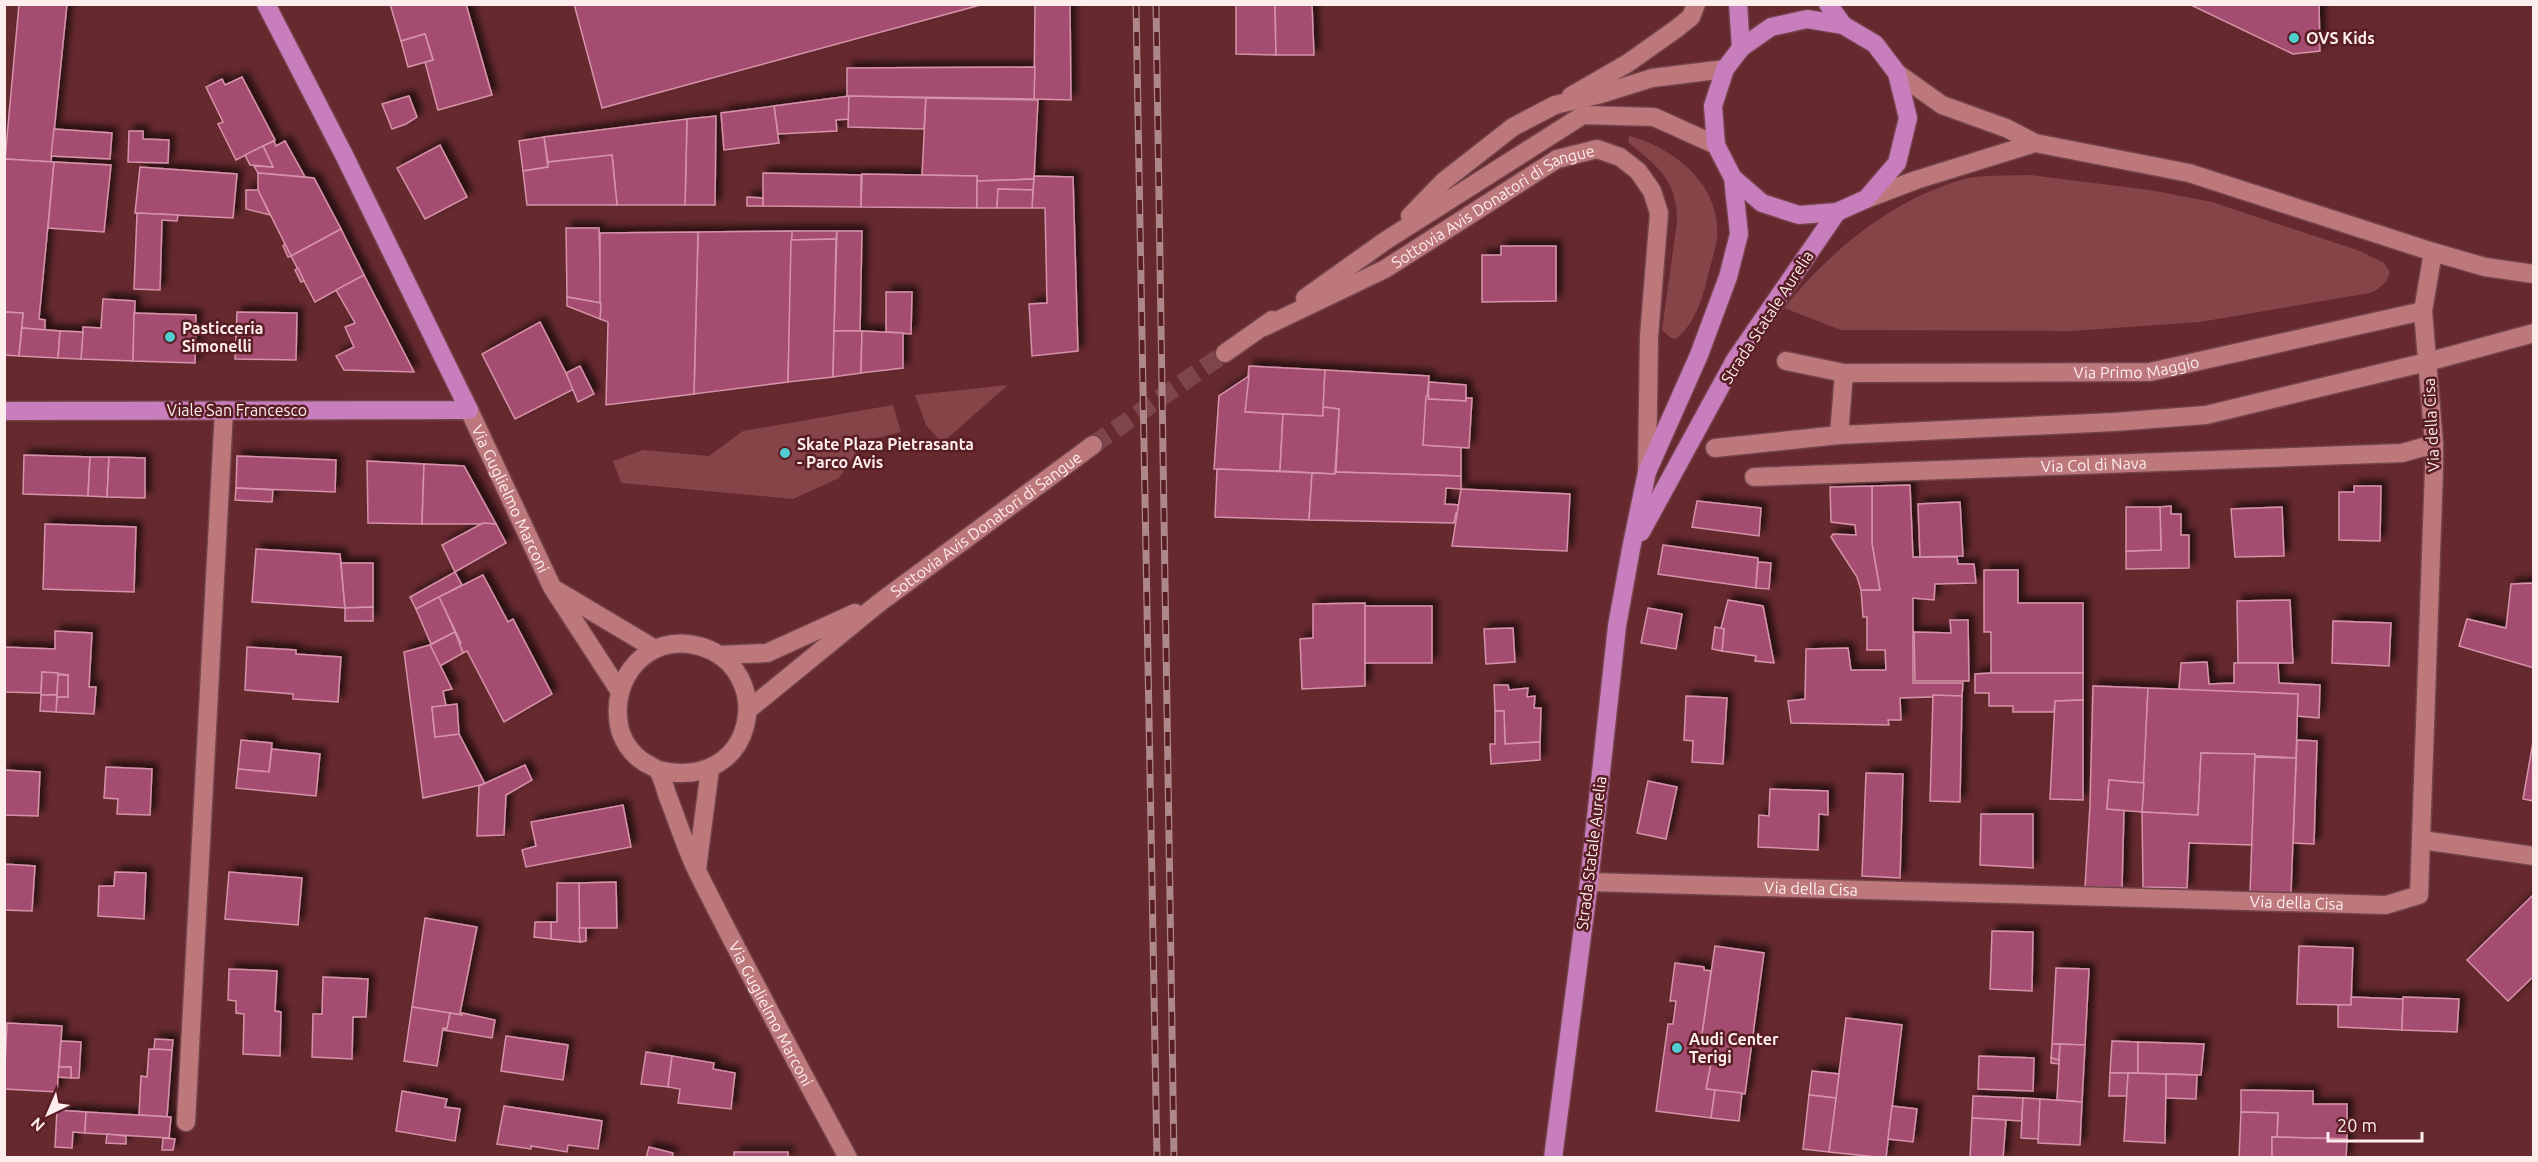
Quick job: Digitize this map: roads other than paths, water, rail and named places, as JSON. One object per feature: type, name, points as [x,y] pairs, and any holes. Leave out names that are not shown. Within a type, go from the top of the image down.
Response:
[{"type":"main road","points":[[266,4],[344,155],[469,410]]},
{"type":"main road","points":[[1738,4],[1741,48]]},
{"type":"main road","points":[[1828,4],[1843,25]]},
{"type":"main road","points":[[1807,20],[1843,25],[1875,44],[1897,73],[1908,118],[1897,163],[1866,199],[1837,212],[1799,215],[1762,203],[1733,178],[1716,145],[1713,106],[1725,69],[1741,48],[1771,27],[1807,20]]},
{"type":"main road","name":"Strada Statale Aurelia","points":[[1553,1158],[1589,882],[1617,626],[1631,549],[1647,472],[1699,355],[1728,277],[1739,234],[1733,178]]},
{"type":"main road","name":"Strada Statale Aurelia","points":[[1631,549],[1735,360],[1837,212]]},
{"type":"main road","name":"Viale San Francesco","points":[[4,411],[469,410]]},
{"type":"street","points":[[1555,105],[1628,63],[1676,29],[1691,17],[1696,4]]},
{"type":"street","name":"Sottovia Avis Donatori di Sangue","points":[[1385,241],[1444,181],[1512,127],[1555,105],[1652,78],[1725,69]]},
{"type":"street","points":[[1897,73],[1942,105],[2006,128],[2035,143],[2189,173],[2433,252],[2485,267],[2534,274]]},
{"type":"street","name":"Sottovia Avis Donatori di Sangue","points":[[1225,353],[1385,241],[1583,115],[1654,117],[1716,145]]},
{"type":"street","points":[[1866,199],[1916,180],[2035,143]]},
{"type":"street","name":"Sottovia Avis Donatori di Sangue","points":[[1264,327],[1385,268],[1557,159],[1597,149],[1620,157],[1638,171],[1652,191],[1659,213],[1649,338],[1647,472]]},
{"type":"street","points":[[2423,311],[2433,252]]},
{"type":"street","name":"Via della Cisa","points":[[1589,882],[2386,905],[2419,895],[2434,444],[2423,311]]},
{"type":"street","name":"Via Primo Maggio","points":[[1786,361],[1844,373],[2150,372],[2423,311]]},
{"type":"street","points":[[1715,448],[1839,435],[2114,422],[2206,415],[2427,362],[2534,333]]},
{"type":"street","points":[[1839,435],[1844,373]]},
{"type":"street","points":[[186,1122],[224,410]]},
{"type":"street","name":"Via Guglielmo Marconi","points":[[469,410],[552,587],[620,690]]},
{"type":"street","name":"Via Col di Nava","points":[[1754,477],[2402,453],[2434,444]]},
{"type":"street","name":"Sottovia Avis Donatori di Sangue","points":[[748,710],[879,603],[1093,445]]},
{"type":"street","name":"Via Guglielmo Marconi","points":[[552,587],[655,650]]},
{"type":"street","name":"Sottovia Avis Donatori di Sangue","points":[[719,655],[767,653],[879,603]]},
{"type":"street","points":[[676,644],[698,646],[719,655],[734,670],[744,689],[748,710],[745,729],[737,745],[725,759],[710,769],[693,774],[675,775],[658,770],[641,761],[628,746],[619,729],[617,709],[620,690],[633,666],[655,650],[676,644]]},
{"type":"street","points":[[696,870],[710,769]]},
{"type":"street","name":"Via Guglielmo Marconi","points":[[658,770],[696,870],[849,1158]]},
{"type":"street","points":[[2422,840],[2534,856]]},
{"type":"tunnel","points":[[1093,445],[1225,353]]},
{"type":"railway","points":[[1136,4],[1157,1158]]},
{"type":"railway","points":[[1156,4],[1174,1158]]},
{"type":"place","name":"OVS Kids","points":[[2294,38]]},
{"type":"place","name":"Pasticceria Simonelli","points":[[170,337]]},
{"type":"place","name":"Skate Plaza Pietrasanta - Parco Avis","points":[[785,453]]},
{"type":"place","name":"Audi Center Terigi","points":[[1677,1048]]}]
